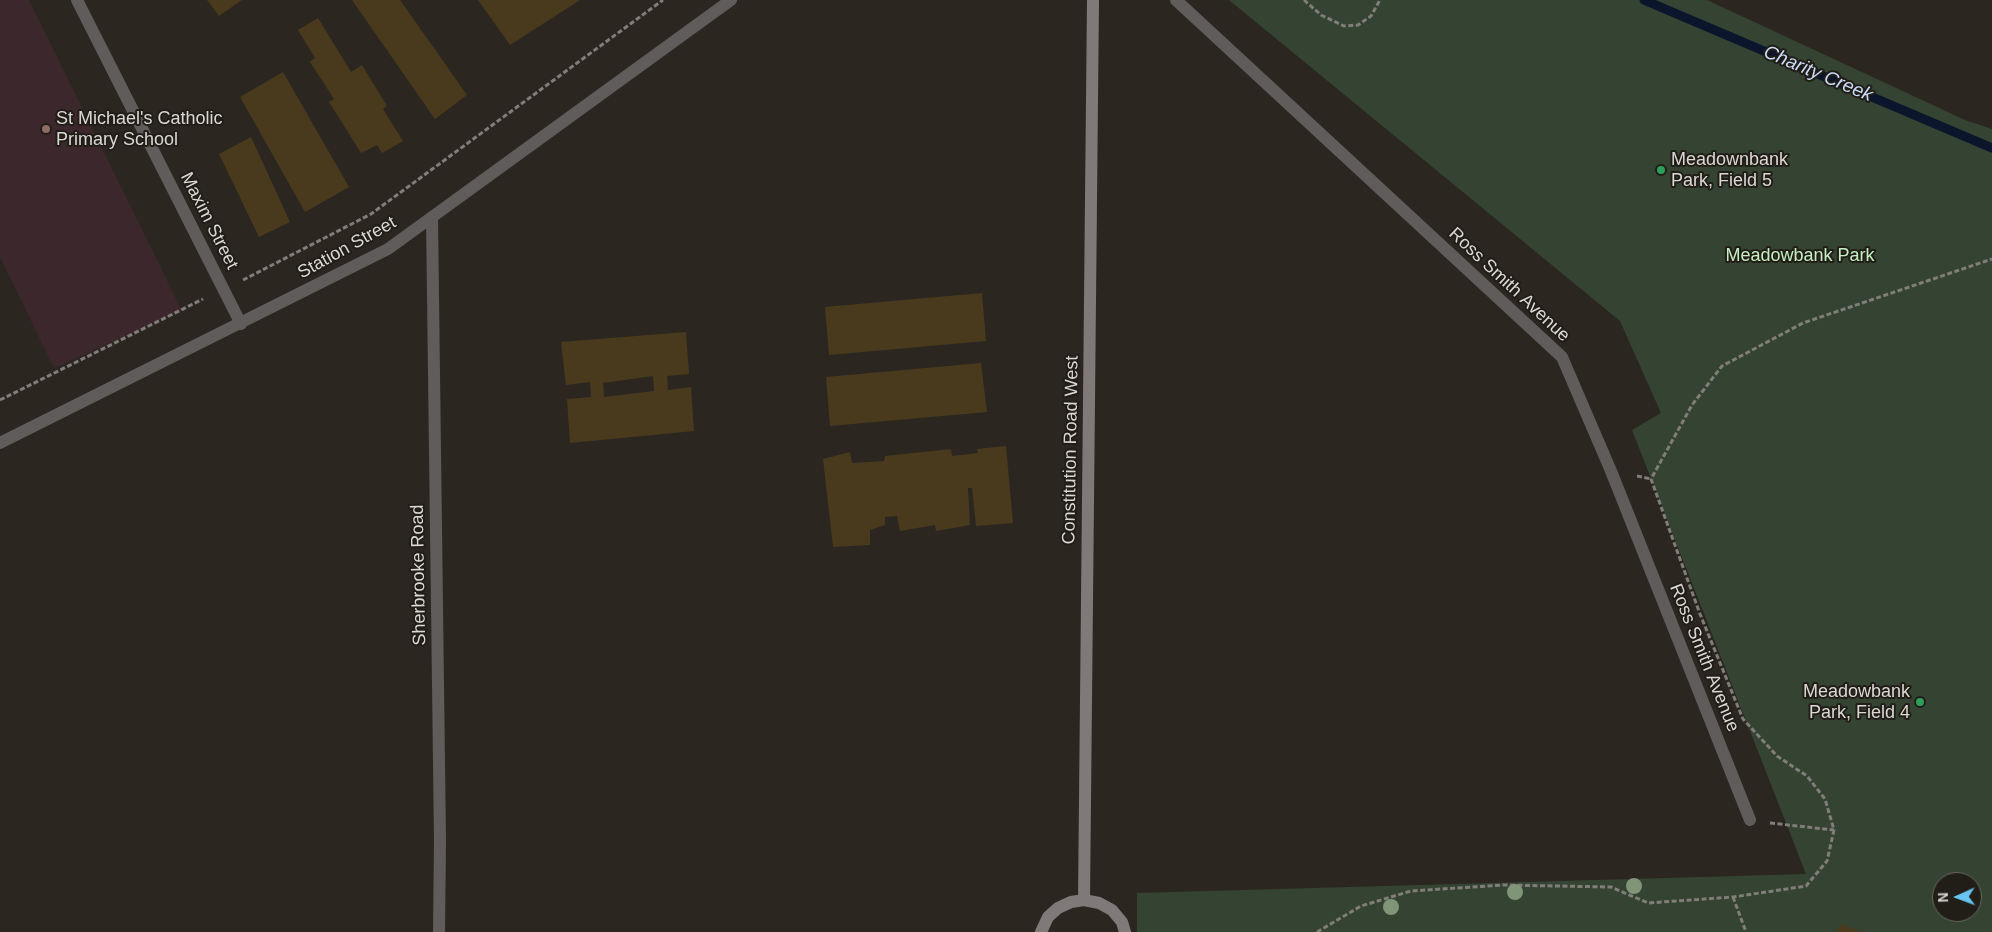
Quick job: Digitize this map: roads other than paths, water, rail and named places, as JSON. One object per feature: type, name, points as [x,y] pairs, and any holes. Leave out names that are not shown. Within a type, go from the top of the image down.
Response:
[{"type":"main road","name":"Constitution Road West","points":[[1084,900],[1093,0]]},
{"type":"main road","points":[[1041,932],[1048,917],[1058,908],[1071,902],[1084,900],[1099,903],[1112,910],[1122,922],[1125,932]]},
{"type":"street","name":"Maxim Street","points":[[77,0],[241,324]]},
{"type":"street","name":"Station Street","points":[[0,443],[388,249],[731,0]]},
{"type":"street","name":"Ross Smith Avenue","points":[[1176,0],[1562,357],[1611,471],[1750,820]]},
{"type":"street","name":"Sherbrooke Road","points":[[432,217],[440,840],[439,932]]},
{"type":"waterway","name":"Charity Creek","points":[[1644,0],[1992,148]]},
{"type":"place","name":"St Michael's Catholic Primary School","points":[[46,129]]},
{"type":"place","name":"Meadownbank Park, Field 5","points":[[1661,170]]},
{"type":"place","name":"Meadowbank Park, Field 4","points":[[1920,702]]},
{"type":"park label","name":"Meadowbank Park","points":[[1800,256]]}]
